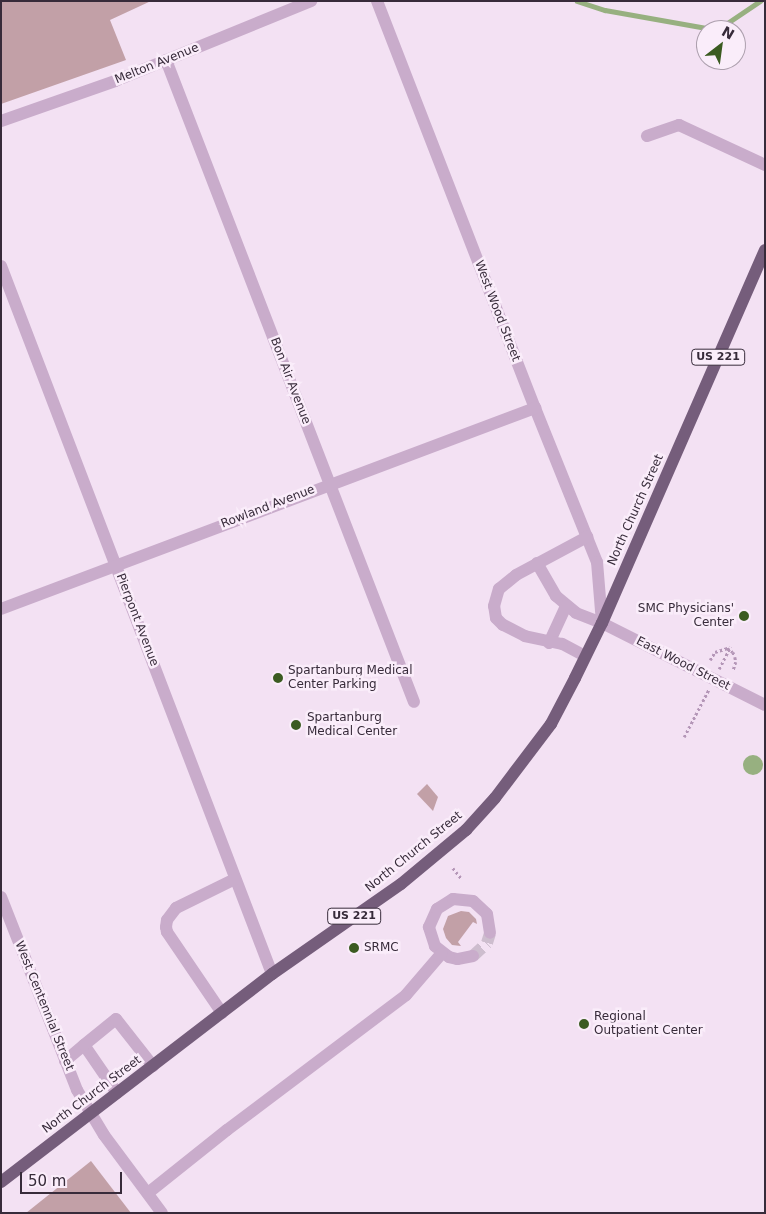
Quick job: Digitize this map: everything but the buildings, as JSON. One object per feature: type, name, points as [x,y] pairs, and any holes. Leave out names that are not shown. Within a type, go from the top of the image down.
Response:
[{"type":"main road","name":"North Church Street","points":[[1,1182],[272,974],[401,884],[466,830],[495,798],[551,724],[602,623],[765,250]]},
{"type":"street","name":"Melton Avenue","points":[[1,121],[72,97],[311,1]]},
{"type":"street","name":"West Wood Street","points":[[377,1],[598,567],[602,623]]},
{"type":"street","name":"Bon Air Avenue","points":[[166,60],[414,702]]},
{"type":"street","points":[[647,136],[679,125],[765,165]]},
{"type":"street","name":"Pierpont Avenue","points":[[1,266],[272,974]]},
{"type":"street","name":"Rowland Avenue","points":[[1,609],[535,408]]},
{"type":"street","points":[[585,656],[562,644],[525,636],[499,622],[494,606],[498,589],[516,574],[586,537]]},
{"type":"street","points":[[538,563],[556,596],[566,606],[549,642]]},
{"type":"street","name":"East Wood Street","points":[[566,606],[576,613],[602,623],[765,705]]},
{"type":"street","points":[[222,1014],[167,932],[166,927],[167,920],[176,908],[235,879]]},
{"type":"street","name":"West Centennial Street","points":[[1,897],[77,1090],[91,1114],[162,1213]]},
{"type":"street","points":[[473,956],[457,959],[442,953],[431,937],[431,917],[444,902],[453,899],[473,901],[487,914],[490,933]]},
{"type":"street","points":[[148,1193],[227,1130],[406,995],[442,953]]},
{"type":"street","points":[[65,1061],[116,1019],[153,1066]]},
{"type":"street","points":[[84,1045],[117,1094]]},
{"type":"path","points":[[710,660],[715,652],[727,648],[733,652],[735,657],[736,662],[733,671]]},
{"type":"path","points":[[453,868],[461,878]]},
{"type":"shaded area","points":[[1,1],[151,1],[110,20],[126,60],[1,104]]},
{"type":"shaded area","points":[[753,755],[760,758],[763,765],[760,772],[753,775],[746,772],[743,765],[746,758]]},
{"type":"shaded area","points":[[427,784],[438,797],[433,811],[417,794]]},
{"type":"shaded area","points":[[461,911],[469,912],[476,919],[477,924],[473,922],[458,942],[461,946],[452,945],[446,938],[443,929],[448,916]]},
{"type":"shaded area","points":[[91,1161],[131,1213],[26,1213]]},
{"type":"waterway","points":[[577,1],[605,10],[717,30],[760,1]]},
{"type":"tunnel","points":[[473,956],[487,943],[490,933]]},
{"type":"place","name":"SMC Physicians' Center","points":[[744,616]]},
{"type":"place","name":"Spartanburg Medical Center Parking","points":[[278,678]]},
{"type":"place","name":"Spartanburg Medical Center","points":[[296,725]]},
{"type":"place","name":"SRMC","points":[[354,948]]},
{"type":"place","name":"Regional Outpatient Center","points":[[584,1024]]}]
